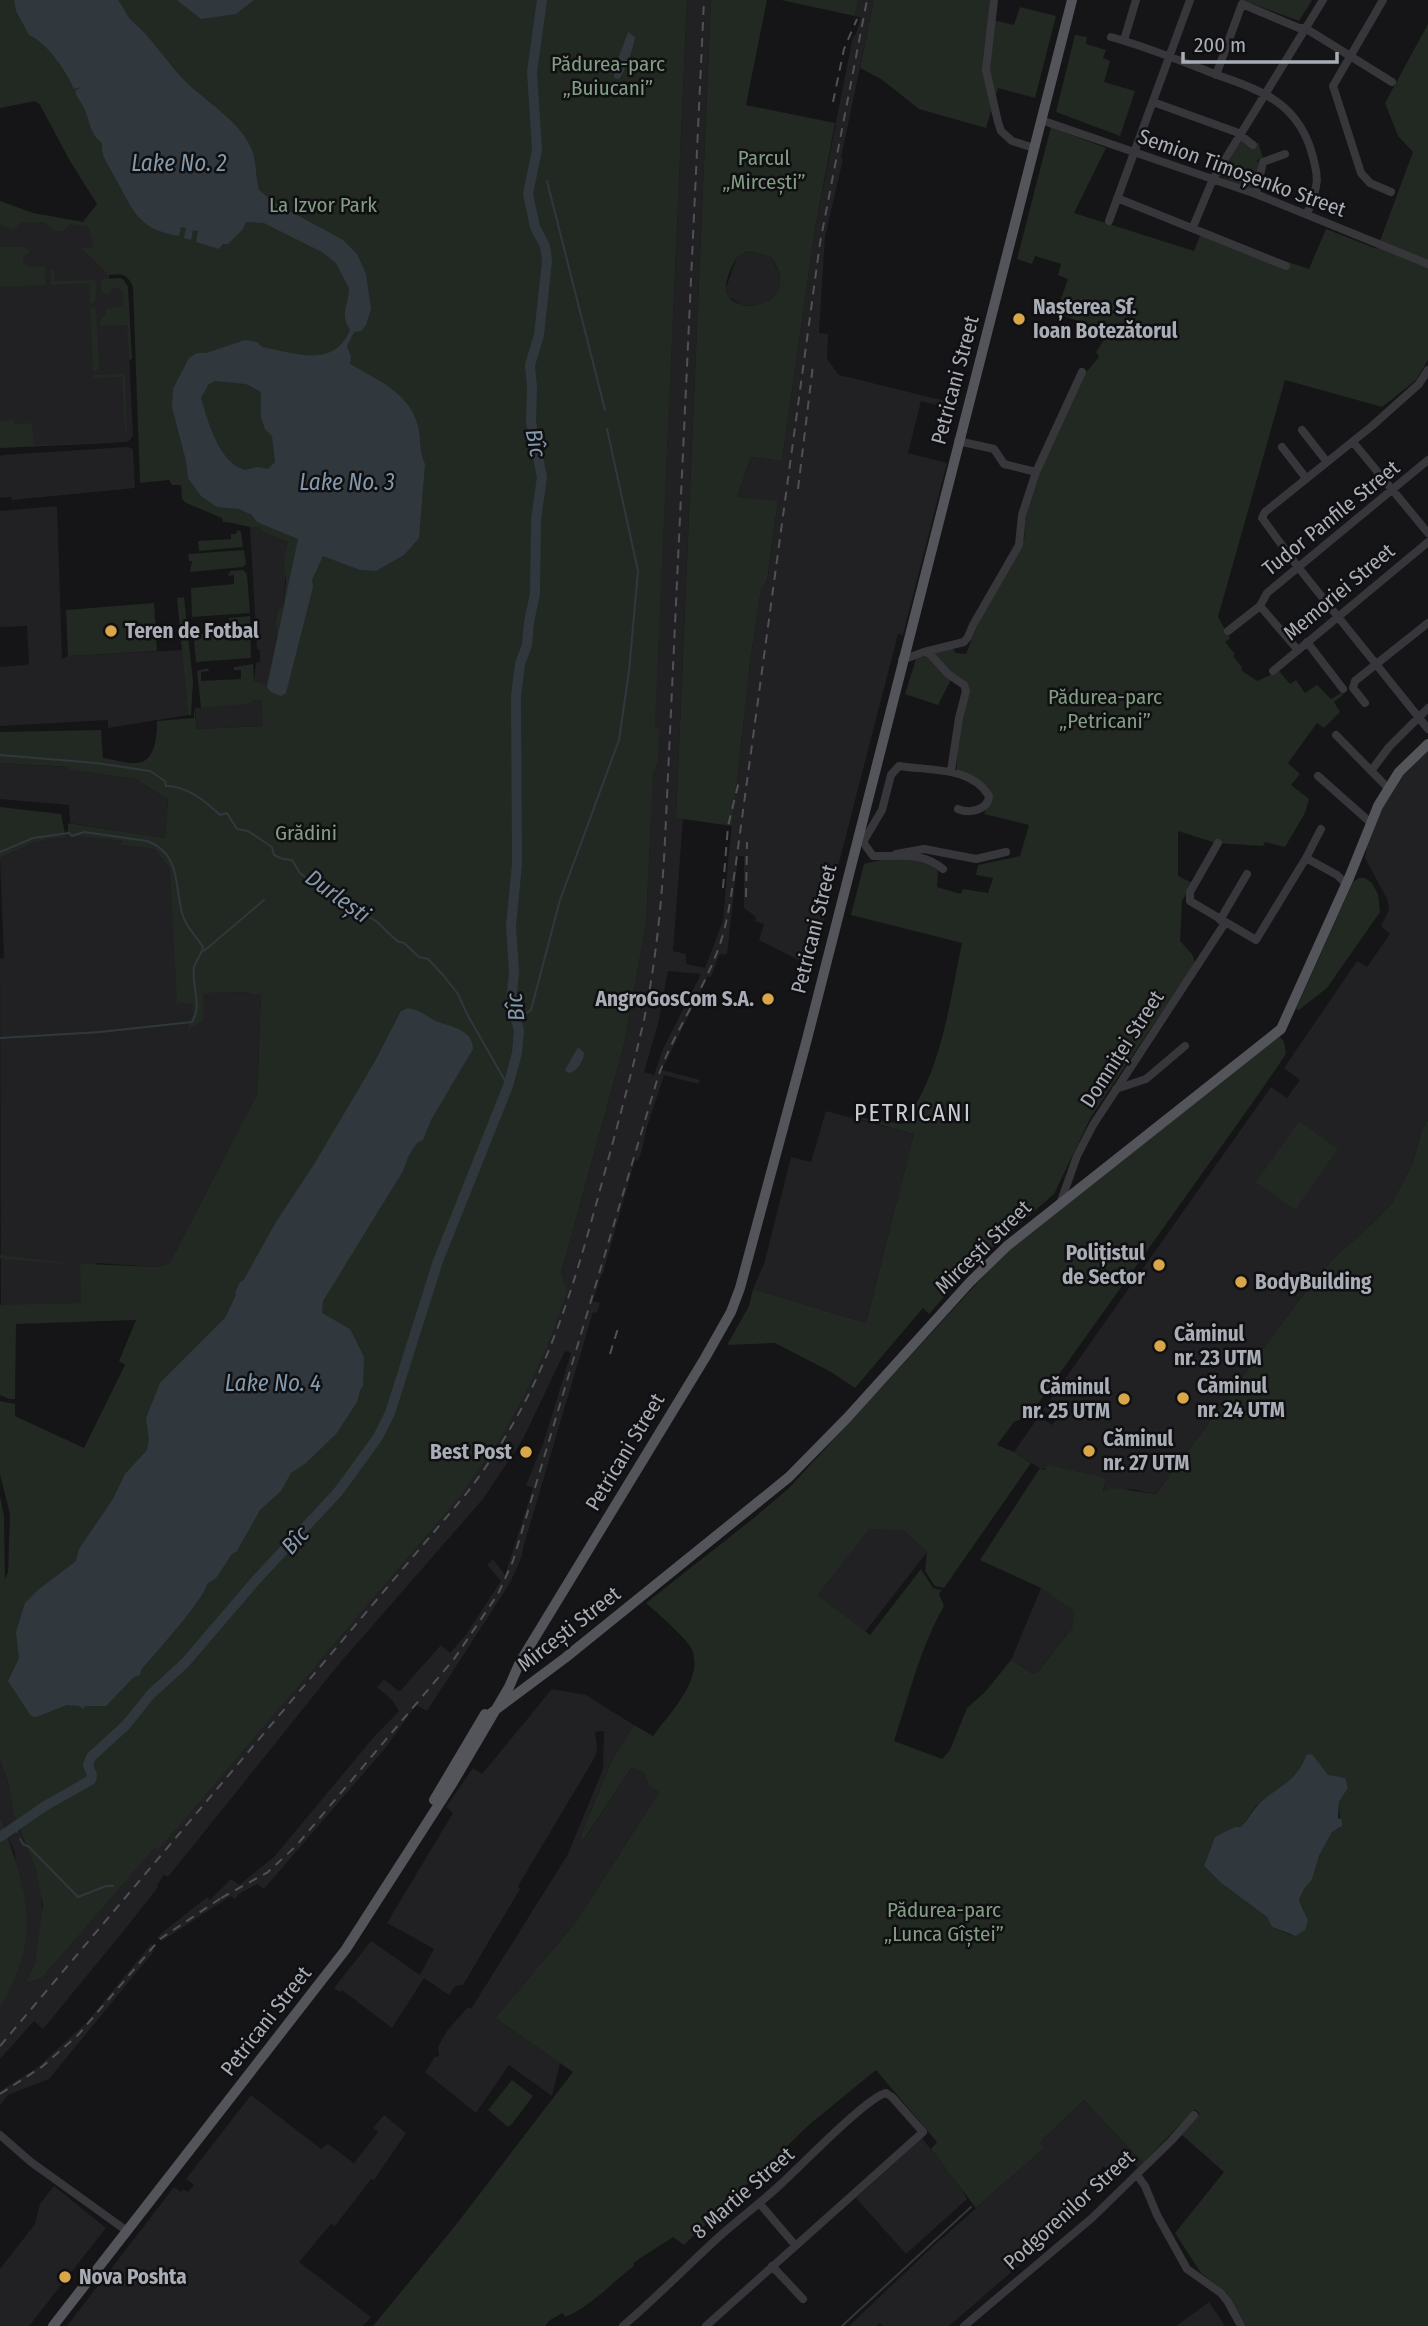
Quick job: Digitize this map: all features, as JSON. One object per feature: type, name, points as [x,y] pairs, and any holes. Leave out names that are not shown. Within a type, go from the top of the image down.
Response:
[{"type":"main road","name":"Petricani Street","points":[[52,2326],[332,1967],[452,1784],[515,1671],[731,1312],[750,1253],[860,842],[902,660],[1072,0]]},
{"type":"main road","name":"Mircești Street","points":[[482,1720],[565,1658],[789,1477],[847,1418],[970,1282],[1007,1246],[1281,1029],[1388,788],[1404,765],[1428,744]]},
{"type":"main road","name":"Petricani Street","points":[[423,1826],[435,1797],[504,1683],[515,1671]]},
{"type":"street","points":[[994,0],[986,70],[998,122],[1001,131],[1012,141],[1034,148]]},
{"type":"street","points":[[1124,40],[1136,0]]},
{"type":"street","points":[[1109,221],[1190,0]]},
{"type":"street","points":[[1194,227],[1213,179],[1322,0]]},
{"type":"street","points":[[1383,0],[1334,86],[1361,173],[1370,183],[1391,192]]},
{"type":"street","points":[[1216,75],[1242,4],[1299,28],[1306,28],[1392,82]]},
{"type":"street","points":[[1111,37],[1261,91],[1287,108],[1306,135],[1318,173],[1307,214]]},
{"type":"street","points":[[1153,102],[1236,132],[1252,145]]},
{"type":"street","name":"Semion Timoșenko Street","points":[[1041,120],[1256,194],[1428,264]]},
{"type":"street","points":[[1256,194],[1263,162],[1285,154]]},
{"type":"street","points":[[1117,198],[1286,266]]},
{"type":"street","points":[[1428,370],[1414,389],[1262,516],[1264,524],[1428,729]]},
{"type":"street","points":[[902,660],[966,641],[972,625],[1019,545],[1022,515],[1036,472],[1082,372]]},
{"type":"street","points":[[1302,430],[1327,462]]},
{"type":"street","points":[[958,441],[994,449],[1001,462],[1036,472]]},
{"type":"street","points":[[1353,442],[1428,533]]},
{"type":"street","points":[[1282,447],[1306,478]]},
{"type":"street","name":"Tudor Panfile Street","points":[[1228,631],[1260,606],[1267,593],[1428,460]]},
{"type":"street","name":"Memoriei Street","points":[[1273,671],[1428,542]]},
{"type":"street","name":"Tudor Panfile Street","points":[[1260,606],[1297,649]]},
{"type":"street","points":[[1365,703],[1352,686],[1354,681],[1428,623]]},
{"type":"street","points":[[1307,642],[1343,690]]},
{"type":"street","points":[[924,652],[934,657],[948,674],[964,685],[966,691],[951,771]]},
{"type":"street","points":[[1371,771],[1389,747],[1428,708]]},
{"type":"street","points":[[1336,735],[1388,788]]},
{"type":"street","points":[[958,809],[970,811],[984,807],[989,802],[989,796],[977,784],[951,771],[899,766],[891,775],[882,810],[860,842],[873,856],[924,849],[976,859],[1006,852]]},
{"type":"street","points":[[1318,776],[1371,823]]},
{"type":"street","points":[[1218,843],[1189,898],[1191,903],[1256,940],[1321,830]]},
{"type":"street","points":[[896,854],[928,859],[943,869]]},
{"type":"street","points":[[1306,858],[1337,875],[1346,884]]},
{"type":"street","name":"Domniței Street","points":[[1061,1201],[1087,1135],[1223,922],[1248,874]]},
{"type":"street","points":[[1116,1088],[1146,1079],[1185,1046]]},
{"type":"street","name":"8 Martie Street","points":[[623,2326],[660,2295],[730,2227],[760,2204],[863,2107],[881,2094],[888,2094],[923,2132],[795,2245]]},
{"type":"street","name":"Podgorenilor Street","points":[[964,2326],[1092,2218],[1194,2115]]},
{"type":"street","points":[[0,2135],[31,2162],[127,2231]]},
{"type":"street","points":[[1137,2175],[1187,2269],[1220,2293],[1241,2326]]},
{"type":"street","points":[[706,2326],[795,2245],[760,2204]]},
{"type":"street","points":[[772,2266],[803,2299]]},
{"type":"shaded area","points":[[687,0],[711,0],[676,818],[683,819],[673,951],[686,954],[686,964],[705,968],[723,921],[750,663],[761,589],[767,581],[778,502],[737,497],[751,457],[782,461],[815,229],[853,36],[861,18],[855,16],[858,0],[874,0],[825,237],[819,333],[828,334],[827,359],[839,375],[958,404],[957,410],[921,401],[908,453],[947,463],[903,635],[898,634],[812,967],[759,940],[764,924],[755,921],[756,917],[744,908],[744,856],[738,856],[727,954],[719,955],[711,977],[708,976],[662,1070],[700,1080],[698,1084],[664,1075],[642,1150],[638,1161],[635,1160],[593,1301],[600,1303],[597,1313],[593,1312],[522,1556],[510,1583],[427,1711],[416,1705],[387,1746],[264,1889],[257,1884],[235,1899],[231,1896],[162,1941],[157,1937],[207,1897],[210,1900],[231,1879],[239,1885],[274,1857],[373,1738],[399,1711],[392,1700],[377,1687],[384,1679],[398,1691],[401,1690],[441,1645],[450,1653],[465,1636],[501,1581],[487,1565],[493,1559],[505,1575],[533,1488],[526,1485],[543,1444],[571,1353],[565,1351],[523,1439],[483,1499],[339,1664],[168,1877],[164,1875],[158,1887],[122,1933],[43,2029],[34,2021],[0,2059],[0,2006],[20,1964],[15,1853],[6,1834],[19,1827],[41,1889],[43,1920],[35,1964],[27,1983],[42,1978],[224,1766],[554,1298],[624,1045],[646,924]],"holes":[[[668,971],[701,974],[663,1049],[654,1075],[644,1072],[658,1024]]]},
{"type":"shaded area","points":[[0,201],[33,213],[83,222],[90,230],[98,263],[109,274],[109,283],[126,287],[133,436],[128,442],[0,448]]},
{"type":"shaded area","points":[[748,251],[771,257],[779,272],[781,285],[778,293],[764,305],[741,305],[728,296],[726,288],[737,257]]},
{"type":"shaded area","points":[[127,447],[133,449],[135,488],[12,500],[11,497],[0,498],[2,455]]},
{"type":"shaded area","points":[[57,506],[62,659],[68,656],[182,650],[188,715],[108,728],[108,720],[0,726],[0,667],[29,663],[27,626],[0,627],[0,511]]},
{"type":"shaded area","points":[[250,527],[258,527],[263,532],[288,542],[283,607],[278,610],[275,623],[277,633],[266,686],[254,681],[256,663],[260,662],[260,650],[257,649]]},
{"type":"shaded area","points":[[254,700],[263,701],[264,726],[197,729],[195,708],[249,704]]},
{"type":"shaded area","points":[[1428,749],[1428,1120],[1422,1129],[1413,1162],[1392,1203],[1334,1258],[1300,1299],[1156,1494],[1131,1489],[1103,1493],[1106,1478],[1040,1468],[1014,1452],[1039,1416],[1052,1425],[1056,1420],[1043,1410],[1271,1087],[1287,1098],[1300,1080],[1284,1068],[1357,961],[1367,967],[1390,934],[1381,926],[1389,910],[1387,899],[1365,858],[1368,840],[1394,782]]},
{"type":"shaded area","points":[[0,763],[70,767],[70,770],[136,779],[168,800],[165,838],[70,823],[69,805],[0,799]]},
{"type":"shaded area","points":[[67,828],[68,834],[122,841],[122,845],[154,849],[171,868],[176,982],[180,1003],[193,1005],[193,1013],[186,1030],[203,1021],[203,995],[207,993],[261,994],[257,1094],[169,1264],[158,1267],[96,1263],[98,1312],[1,1316],[0,959],[4,958],[0,858],[45,839],[65,838]]},
{"type":"shaded area","points":[[826,1111],[914,1134],[866,1323],[753,1289],[764,1264],[791,1157],[811,1162]]},
{"type":"shaded area","points":[[868,1529],[903,1530],[927,1552],[865,1632],[818,1595]]},
{"type":"shaded area","points":[[1041,1588],[1075,1611],[1072,1628],[1038,1672],[1033,1674],[1011,1660]]},
{"type":"shaded area","points":[[552,1689],[586,1695],[634,1725],[612,1760],[580,1837],[585,1838],[632,1767],[645,1774],[649,1785],[659,1792],[576,1922],[495,2018],[560,2063],[552,2096],[509,2065],[476,2113],[425,2072],[435,2057],[439,2056],[438,2047],[447,2031],[468,2007],[471,2009],[568,1854],[603,1769],[604,1731],[595,1732],[595,1757],[463,1985],[455,1986],[449,1995],[424,1978],[392,2028],[342,1990],[340,1992],[334,1988],[371,1941],[420,1975],[434,1949],[387,1923],[453,1813],[446,1807],[473,1768],[482,1774]]},
{"type":"shaded area","points":[[0,1760],[17,1822],[5,1830],[0,1816]]},
{"type":"shaded area","points":[[152,1943],[154,1951],[49,2079],[8,2095],[0,2105],[0,2091],[38,2067],[86,2023]]},
{"type":"shaded area","points":[[251,2095],[321,2149],[328,2144],[354,2163],[378,2132],[373,2128],[384,2115],[406,2133],[374,2180],[371,2179],[335,2226],[331,2224],[299,2262],[371,2317],[363,2326],[67,2326],[174,2187],[181,2192],[183,2189],[188,2192],[194,2185],[186,2179]]},
{"type":"shaded area","points":[[1084,2100],[1143,2163],[1138,2168],[1122,2152],[1116,2159],[1121,2169],[1114,2176],[1103,2166],[1089,2190],[1088,2202],[1082,2211],[949,2326],[882,2326],[880,2323],[877,2326],[849,2326],[930,2249],[1044,2148],[1040,2142]]},
{"type":"shaded area","points":[[922,2138],[967,2199],[906,2254],[856,2198]]},
{"type":"shaded area","points":[[54,2186],[106,2228],[29,2326],[0,2326],[0,2269],[35,2224],[40,2204]]},
{"type":"shaded area","points":[[1209,2302],[1225,2326],[1176,2326]]},
{"type":"green space","name":"La Izvor Park","points":[[0,0],[687,0],[655,727],[659,728],[658,761],[653,774],[646,924],[624,1045],[561,1273],[567,1292],[547,1347],[524,1396],[502,1436],[461,1495],[159,1849],[155,1847],[42,1978],[26,1983],[35,1964],[43,1905],[36,1870],[14,1814],[9,1785],[0,1760],[0,1496],[4,1516],[5,1579],[8,1572],[10,1514],[0,1474],[0,1401],[15,1404],[15,1416],[84,1448],[125,1365],[119,1361],[136,1320],[16,1324],[15,1399],[9,1399],[0,1395],[0,1305],[81,1303],[80,1264],[158,1267],[169,1264],[257,1094],[261,994],[249,992],[203,995],[203,1021],[186,1031],[193,1005],[177,1005],[170,868],[154,849],[122,845],[122,841],[68,835],[68,823],[165,838],[168,800],[136,779],[70,770],[69,767],[0,763],[0,732],[101,730],[103,758],[133,763],[143,761],[152,753],[157,721],[194,718],[194,706],[197,729],[263,726],[262,701],[201,708],[197,671],[208,668],[209,671],[201,672],[201,681],[241,679],[241,670],[234,670],[234,667],[253,664],[254,681],[266,685],[277,634],[275,623],[278,610],[283,606],[286,582],[284,562],[288,542],[263,532],[258,527],[223,522],[222,518],[186,503],[182,499],[181,485],[172,485],[169,480],[140,483],[131,283],[124,276],[109,275],[81,248],[94,247],[88,227],[70,224],[63,231],[54,231],[44,222],[20,223],[14,230],[0,224],[0,201],[33,213],[83,222],[97,204],[40,105],[35,101],[0,108]]},
{"type":"green space","name":"Parcul „Mircești”","points":[[711,0],[767,0],[746,105],[835,123],[815,229],[782,461],[751,457],[737,497],[778,501],[767,581],[761,589],[750,663],[732,826],[676,818]],"holes":[[[748,251],[771,257],[779,274],[779,288],[773,298],[750,306],[739,304],[730,298],[726,284],[737,257]]]},
{"type":"green space","points":[[781,0],[858,0],[855,16]]},
{"type":"green space","points":[[874,0],[990,0],[989,19],[1014,25],[1020,7],[1056,16],[1035,98],[998,88],[986,128],[919,109],[881,79],[860,68]]},
{"type":"green space","points":[[1242,0],[1312,0],[1299,21]]},
{"type":"green space","name":"Pădurea-parc „Petricani”","points":[[1428,24],[1428,360],[1416,380],[1382,407],[1285,380],[1218,617],[1230,638],[1225,642],[1235,654],[1233,656],[1242,667],[1241,670],[1257,681],[1279,671],[1290,684],[1296,680],[1305,693],[1317,685],[1331,699],[1344,694],[1334,702],[1340,712],[1324,728],[1317,723],[1288,763],[1300,774],[1291,785],[1309,799],[1305,813],[1285,847],[1265,842],[1263,846],[1216,843],[1178,831],[1178,876],[1192,883],[1182,901],[1180,941],[1192,954],[1195,963],[1091,1117],[1054,1194],[972,1265],[929,1314],[923,1308],[855,1388],[831,1372],[775,1343],[727,1345],[749,1306],[753,1289],[866,1323],[914,1134],[849,1116],[903,1124],[927,1082],[935,1060],[962,943],[851,915],[864,864],[893,858],[913,858],[938,871],[937,887],[961,894],[963,889],[988,893],[993,878],[976,875],[978,865],[1020,856],[1029,825],[984,814],[992,796],[956,772],[967,685],[953,676],[938,705],[905,694],[916,659],[952,648],[956,653],[966,654],[979,621],[1024,540],[1027,504],[1037,473],[1083,376],[1099,357],[1096,352],[1109,332],[1056,313],[1068,279],[1058,275],[1061,264],[1035,256],[1032,264],[1017,259],[1051,127],[1106,148],[1074,213],[1194,251],[1201,233],[1309,269],[1326,229],[1377,249],[1413,152],[1398,136],[1385,103]]},
{"type":"green space","points":[[1075,35],[1087,37],[1086,44],[1106,50],[1103,58],[1110,61],[1104,82],[1135,91],[1120,136],[1056,112]]},
{"type":"green space","points":[[1241,141],[1252,149],[1258,142],[1263,158],[1257,160],[1259,164],[1256,187],[1252,190],[1220,176]]},
{"type":"green space","points":[[0,247],[24,247],[29,250],[24,256],[23,264],[29,267],[45,266],[46,285],[0,287]]},
{"type":"green space","points":[[51,270],[54,270],[54,281],[94,280],[97,284],[95,301],[90,304],[89,283],[51,285]]},
{"type":"green space","points":[[120,278],[128,287],[132,359],[129,360],[127,325],[100,326],[106,309],[123,306],[123,292],[112,288],[109,294],[102,293],[101,281]]},
{"type":"green space","points":[[90,307],[96,309],[99,369],[93,372]]},
{"type":"green space","points":[[125,374],[125,432],[122,377],[93,378],[93,375]]},
{"type":"green space","points":[[14,420],[15,424],[32,423],[34,445],[128,442],[0,448],[0,421]]},
{"type":"green space","points":[[238,530],[241,532],[243,547],[199,551],[198,541],[231,539],[231,534],[236,534]]},
{"type":"green space","points":[[244,550],[246,564],[243,567],[190,572],[192,561],[189,561],[188,554]]},
{"type":"green space","points":[[243,570],[247,574],[250,613],[192,617],[191,588],[234,584],[234,575],[228,576],[230,571]]},
{"type":"green space","points":[[184,597],[193,682],[191,715],[188,715],[177,598]]},
{"type":"green space","name":"Teren de Fotbal","points":[[154,603],[157,651],[68,656],[66,610]]},
{"type":"green space","points":[[250,616],[251,658],[196,662],[193,630],[197,629],[198,634],[238,631],[238,622],[229,623],[229,618]]},
{"type":"green space","points":[[0,807],[61,814],[66,838],[45,839],[0,858]]},
{"type":"green space","points":[[1365,878],[1372,883],[1378,894],[1380,912],[1327,988],[1299,1010],[1296,1009],[1353,882]]},
{"type":"green space","name":"Pădurea-parc „Lunca Gîștei”","points":[[1280,1037],[1284,1042],[1286,1054],[1030,1415],[1014,1422],[997,1445],[1031,1463],[944,1588],[935,1586],[925,1571],[927,1552],[903,1530],[869,1529],[818,1595],[870,1635],[921,1569],[933,1588],[942,1590],[939,1594],[944,1606],[922,1655],[894,1741],[942,1759],[950,1750],[967,1708],[985,1692],[1011,1660],[1033,1674],[1038,1672],[1072,1628],[1074,1611],[1041,1588],[980,1560],[1040,1468],[1044,1470],[1048,1465],[1106,1478],[1103,1492],[1113,1488],[1156,1494],[1300,1299],[1334,1258],[1392,1203],[1413,1162],[1422,1129],[1428,1120],[1428,2326],[1246,2326],[1226,2292],[1201,2273],[1175,2233],[1224,2172],[1182,2135],[1195,2116],[1200,2114],[1195,2109],[1143,2163],[1084,2100],[1040,2142],[1044,2148],[976,2208],[931,2149],[937,2142],[876,2070],[810,2124],[684,2245],[673,2237],[633,2263],[634,2266],[593,2301],[575,2312],[565,2317],[563,2313],[545,2326],[373,2326],[455,2226],[573,2072],[495,2018],[576,1922],[659,1792],[649,1786],[645,1774],[632,1767],[584,1839],[580,1837],[612,1760],[634,1725],[653,1736],[683,1696],[693,1673],[692,1650],[685,1639],[646,1603],[789,1488],[1002,1256]],"holes":[[[1306,1755],[1312,1755],[1328,1776],[1344,1778],[1348,1788],[1339,1802],[1340,1828],[1332,1831],[1319,1856],[1312,1880],[1299,1900],[1304,1910],[1291,1935],[1272,1927],[1267,1917],[1221,1883],[1204,1866],[1215,1837],[1233,1828],[1241,1828],[1256,1806],[1288,1784],[1297,1774]]]},
{"type":"green space","points":[[1299,1121],[1338,1149],[1295,1210],[1256,1182]]},
{"type":"green space","points":[[0,1255],[66,1263],[74,1263],[62,1264],[4,1259],[0,1258]]},
{"type":"green space","points":[[0,1816],[23,1889],[26,1934],[14,1981],[0,2007]]},
{"type":"green space","points":[[512,2080],[533,2096],[508,2127],[488,2110]]},
{"type":"water","points":[[14,0],[118,0],[131,20],[183,79],[230,120],[246,138],[254,158],[259,190],[275,203],[343,240],[357,254],[366,274],[371,309],[366,325],[361,331],[354,332],[347,346],[351,357],[350,364],[391,388],[414,414],[425,464],[419,538],[404,555],[376,571],[360,570],[323,556],[312,580],[313,587],[286,693],[281,696],[267,687],[298,539],[257,522],[252,515],[239,509],[217,507],[201,496],[188,478],[172,407],[173,389],[189,358],[197,353],[206,353],[245,340],[257,342],[262,347],[300,355],[324,354],[334,350],[350,330],[345,319],[349,288],[336,263],[322,252],[264,223],[246,222],[243,229],[228,244],[223,244],[219,249],[196,242],[198,231],[193,230],[191,240],[184,238],[186,228],[181,227],[179,236],[164,233],[144,222],[131,207],[105,159],[102,143],[92,131],[75,91],[81,87],[74,89],[55,58],[43,44],[29,35],[16,11]],"holes":[[[215,381],[246,384],[261,392],[261,417],[265,429],[272,436],[275,462],[268,469],[257,467],[245,470],[228,459],[216,440],[201,398],[208,385]]]},
{"type":"water","points":[[177,0],[254,0],[236,14],[201,19]]},
{"type":"water","points":[[628,32],[635,37],[633,46],[621,76],[619,79],[614,78],[614,70]]},
{"type":"water","name":"Lake No. 4","points":[[408,1008],[464,1032],[472,1042],[473,1049],[431,1120],[423,1140],[417,1143],[408,1157],[403,1171],[323,1301],[322,1313],[350,1329],[364,1357],[363,1386],[357,1402],[336,1434],[306,1463],[291,1473],[281,1491],[260,1510],[237,1551],[232,1554],[216,1578],[207,1584],[198,1601],[141,1670],[140,1675],[134,1677],[106,1706],[85,1706],[83,1709],[80,1706],[67,1705],[36,1717],[31,1716],[8,1681],[19,1658],[16,1632],[25,1603],[76,1561],[79,1549],[113,1499],[125,1474],[147,1450],[149,1440],[146,1418],[160,1383],[225,1318],[240,1282],[313,1166],[374,1063],[401,1011]]},
{"type":"water","points":[[578,1047],[584,1053],[583,1059],[577,1069],[568,1073],[565,1070]]},
{"type":"water","points":[[1312,1754],[1328,1775],[1345,1778],[1348,1788],[1339,1802],[1338,1818],[1342,1820],[1342,1826],[1332,1832],[1319,1856],[1312,1880],[1299,1900],[1308,1921],[1305,1930],[1296,1936],[1272,1927],[1267,1917],[1221,1883],[1204,1866],[1215,1837],[1235,1827],[1241,1827],[1259,1804],[1297,1773],[1306,1755]]},
{"type":"waterway","name":"Bîc","points":[[0,1837],[45,1806],[91,1780],[88,1765],[91,1757],[126,1725],[150,1695],[185,1663],[256,1580],[338,1492],[378,1437],[390,1413],[438,1261],[508,1086],[517,1053],[519,1030],[511,1004],[514,972],[511,926],[517,864],[516,696],[535,594],[536,520],[542,477],[531,422],[530,365],[539,335],[547,261],[545,246],[535,227],[528,194],[537,150],[532,72],[542,0]]},
{"type":"waterway","points":[[547,181],[605,410]]},
{"type":"waterway","points":[[516,1020],[531,1010],[560,900],[619,740],[629,671],[638,571],[607,429]]},
{"type":"waterway","name":"Durlești","points":[[0,755],[96,763],[150,771],[165,781],[166,786],[189,792],[220,815],[227,813],[237,829],[248,831],[272,847],[274,855],[292,860],[300,873],[314,884],[320,883],[331,896],[376,921],[397,941],[404,943],[419,957],[428,959],[458,994],[508,1086]]},
{"type":"waterway","points":[[0,852],[33,838],[69,833],[72,836],[84,832],[147,841],[159,847],[172,864],[184,919],[203,947],[194,967],[197,1009],[192,1022],[100,1032],[0,1038]]},
{"type":"waterway","points":[[204,951],[264,900]]},
{"type":"waterway","name":"Bîc","points":[[15,1825],[17,1832]]},
{"type":"waterway","points":[[20,1839],[78,1897],[113,1886]]},
{"type":"waterway","points":[[842,2326],[971,2207]]},
{"type":"railway","points":[[0,2046],[466,1494],[517,1416],[537,1377],[569,1296],[595,1210],[644,1020],[658,931],[665,840],[704,0]]},
{"type":"railway","points":[[221,1898],[268,1872],[296,1846],[454,1659],[498,1594],[513,1561],[658,1077],[672,1043],[698,995],[725,926],[735,870],[820,243],[867,0]]},
{"type":"railway","points":[[833,102],[844,49],[857,19]]},
{"type":"railway","points":[[798,489],[813,365]]},
{"type":"railway","points":[[723,888],[728,826],[739,781]]},
{"type":"railway","points":[[746,897],[747,842]]},
{"type":"railway","points":[[610,1354],[619,1325]]},
{"type":"railway","points":[[0,2094],[43,2066],[78,2035],[160,1939],[227,1894]]},
{"type":"place","name":"Nașterea Sf. Ioan Botezătorul","points":[[1019,319]]},
{"type":"place","name":"Teren de Fotbal","points":[[111,631]]},
{"type":"place","name":"AngroGosCom S.A.","points":[[768,999]]},
{"type":"place","name":"Polițistul de Sector","points":[[1159,1265]]},
{"type":"place","name":"BodyBuilding","points":[[1241,1282]]},
{"type":"place","name":"Căminul nr. 23 UTM","points":[[1160,1346]]},
{"type":"place","name":"Căminul nr. 24 UTM","points":[[1183,1398]]},
{"type":"place","name":"Căminul nr. 25 UTM","points":[[1124,1399]]},
{"type":"place","name":"Căminul nr. 27 UTM","points":[[1089,1451]]},
{"type":"place","name":"Best Post","points":[[526,1452]]},
{"type":"place","name":"Nova Poshta","points":[[65,2277]]},
{"type":"district","name":"PETRICANI","points":[[913,1113]]},
{"type":"park label","name":"Pădurea-parc „Buiucani”","points":[[608,76]]},
{"type":"park label","name":"Grădini","points":[[306,833]]},
{"type":"water label","name":"Lake No. 2","points":[[179,163]]},
{"type":"water label","name":"Lake No. 3","points":[[347,482]]}]
